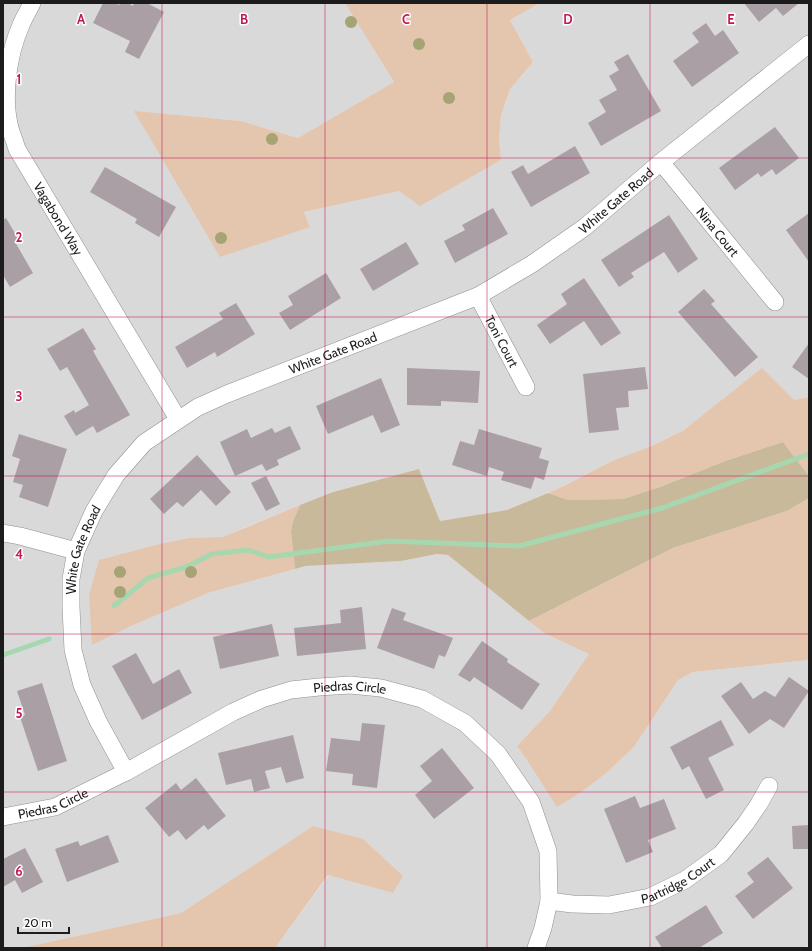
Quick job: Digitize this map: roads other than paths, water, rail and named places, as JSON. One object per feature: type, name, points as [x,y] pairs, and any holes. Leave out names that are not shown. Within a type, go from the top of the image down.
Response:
[{"type":"street","name":"Vagabond Way","points":[[32,3],[21,24],[13,47],[8,73],[7,106],[10,128],[17,149],[178,419]]},
{"type":"street","name":"White Gate Road","points":[[126,772],[98,721],[82,685],[73,650],[70,607],[71,579],[76,551],[94,511],[116,475],[144,443],[198,407],[478,296],[532,264],[585,227],[661,162],[809,44]]},
{"type":"street","name":"Nina Court","points":[[661,162],[775,302]]},
{"type":"street","name":"Toni Court","points":[[478,296],[526,387]]},
{"type":"street","points":[[3,533],[76,551]]},
{"type":"street","name":"Piedras Circle","points":[[3,817],[55,807],[126,772],[233,712],[262,699],[291,690],[350,684],[381,688],[422,699],[465,723],[498,754],[530,802],[548,851],[548,901],[543,928],[536,948]]},
{"type":"street","name":"Partridge Court","points":[[548,901],[572,904],[609,905],[650,897],[686,880],[721,854],[746,823],[769,786]]},
{"type":"waterway","points":[[114,606],[148,578],[186,567],[212,554],[248,550],[269,557],[389,541],[519,546],[662,508],[809,454]]},
{"type":"waterway","points":[[3,655],[49,639]]}]
